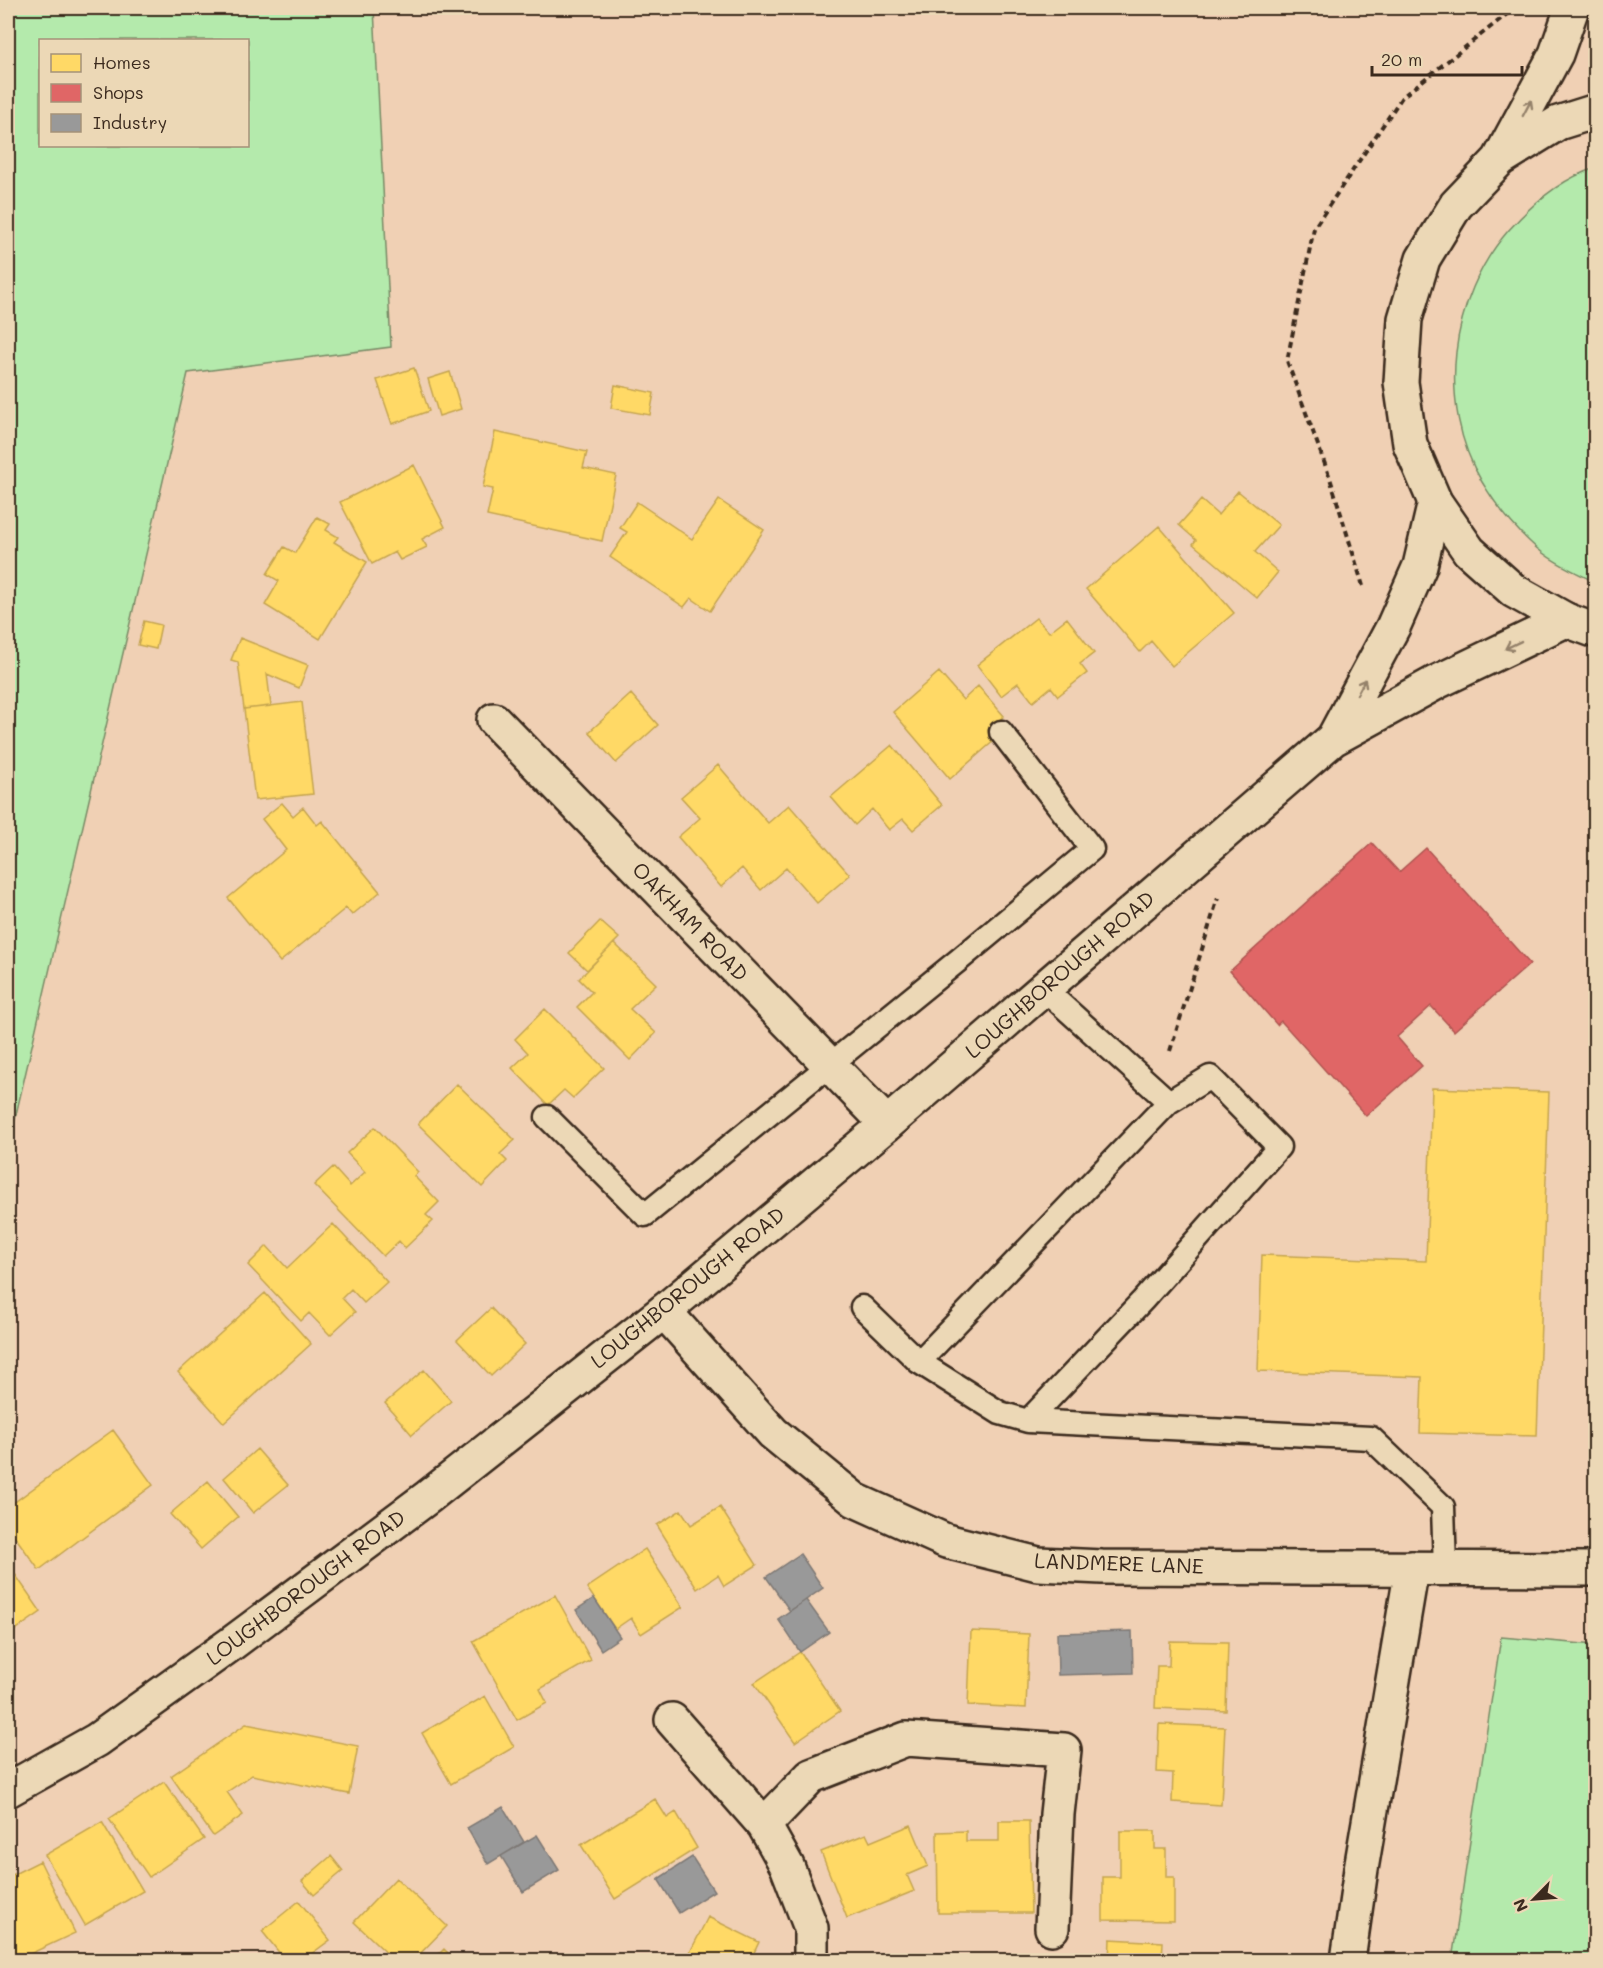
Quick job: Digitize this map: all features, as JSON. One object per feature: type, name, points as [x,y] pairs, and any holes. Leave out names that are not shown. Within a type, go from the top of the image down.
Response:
[{"type":"main road","points":[[1500,159],[1556,54],[1572,8]]},
{"type":"main road","points":[[1581,625],[1514,591],[1469,551],[1435,502],[1410,444],[1401,382],[1404,319],[1424,259],[1456,205],[1500,159],[1558,123],[1596,111]]},
{"type":"main road","name":"LOUGHBOROUGH ROAD","points":[[1333,739],[1393,627],[1420,566],[1435,502]]},
{"type":"main road","name":"LOUGHBOROUGH ROAD","points":[[8,1790],[97,1740],[231,1644],[428,1497],[664,1311],[887,1124],[1333,739],[1437,682],[1581,625]]},
{"type":"main road","name":"OAKHAM ROAD","points":[[494,720],[887,1124]]},
{"type":"main road","name":"LANDMERE LANE","points":[[664,1311],[773,1433],[855,1500],[946,1541],[1038,1564],[1113,1567],[1596,1569]]},
{"type":"main road","points":[[1348,1960],[1361,1869],[1412,1568]]},
{"type":"main road","points":[[672,1720],[764,1825],[787,1866],[811,1928],[811,1960]]},
{"type":"main road","points":[[764,1825],[811,1776],[906,1739],[1064,1750],[1052,1928]]},
{"type":"lane","points":[[547,1117],[645,1215],[951,967],[1092,849],[1001,732]]},
{"type":"lane","points":[[1044,988],[1163,1097]]},
{"type":"lane","points":[[919,1362],[1163,1097],[1210,1077],[1279,1147],[1143,1300],[1028,1421]]},
{"type":"lane","points":[[862,1307],[919,1362],[1000,1413],[1028,1421],[1371,1438],[1443,1507],[1444,1568]]},
{"type":"path","points":[[1364,589],[1329,478],[1287,361],[1314,228],[1402,97],[1513,8]]},
{"type":"path","points":[[1163,1097],[1219,893]]},
{"type":"green space","points":[[8,8],[374,8],[391,347],[188,373],[8,1149]]},
{"type":"green space","points":[[1596,168],[1595,582],[1561,565],[1537,548],[1510,521],[1492,498],[1468,452],[1458,419],[1455,386],[1456,352],[1462,319],[1473,288],[1488,258],[1508,231],[1537,203],[1570,179]]},
{"type":"green space","points":[[1501,1637],[1595,1645],[1595,1960],[1452,1960]]},
{"type":"building: Homes","points":[[414,368],[429,411],[392,424],[377,380]]},
{"type":"building: Homes","points":[[450,372],[461,409],[439,416],[428,379]]},
{"type":"building: Homes","points":[[615,385],[654,393],[650,415],[611,408]]},
{"type":"building: Homes","points":[[495,432],[587,452],[583,468],[616,475],[602,541],[487,516],[493,489],[483,487]]},
{"type":"building: Homes","points":[[414,465],[445,527],[422,539],[427,547],[400,560],[395,552],[372,564],[340,502]]},
{"type":"building: Homes","points":[[1238,491],[1279,525],[1255,552],[1278,572],[1257,598],[1193,544],[1196,540],[1179,525],[1201,500],[1218,515]]},
{"type":"building: Homes","points":[[719,500],[764,530],[710,611],[691,598],[684,607],[610,557],[627,532],[620,528],[637,502],[692,539]]},
{"type":"building: Homes","points":[[317,517],[330,524],[326,530],[338,537],[334,542],[367,562],[320,639],[265,605],[279,581],[267,574],[284,547],[295,553]]},
{"type":"building: Homes","points":[[1159,526],[1234,613],[1172,666],[1151,641],[1140,652],[1086,589]]},
{"type":"building: Homes","points":[[1036,618],[1049,632],[1067,618],[1094,653],[1080,664],[1087,673],[1058,696],[1051,687],[1033,702],[1018,683],[1001,696],[977,665]]},
{"type":"building: Homes","points":[[144,621],[161,625],[156,649],[138,645]]},
{"type":"building: Homes","points":[[240,638],[308,665],[299,688],[267,674],[271,706],[244,709],[238,662],[231,660]]},
{"type":"building: Homes","points":[[939,672],[963,700],[978,686],[1004,716],[988,730],[996,739],[950,779],[893,712]]},
{"type":"building: Homes","points":[[631,694],[658,725],[616,763],[589,732]]},
{"type":"building: Homes","points":[[302,702],[313,794],[255,800],[244,709]]},
{"type":"building: Homes","points":[[892,745],[942,805],[913,830],[903,819],[889,830],[872,809],[855,825],[831,797]]},
{"type":"building: Homes","points":[[718,765],[768,823],[789,805],[850,875],[817,903],[786,868],[761,890],[742,868],[721,887],[678,837],[700,818],[681,797]]},
{"type":"building: Homes","points":[[282,803],[293,816],[303,807],[317,825],[322,821],[380,892],[352,915],[346,908],[280,962],[228,898],[286,850],[262,819]]},
{"type":"building: Homes","points":[[600,921],[619,938],[587,970],[569,953]]},
{"type":"building: Homes","points":[[614,943],[656,984],[630,1009],[656,1033],[630,1060],[577,1007],[592,992],[579,979]]},
{"type":"building: Homes","points":[[545,1009],[604,1068],[573,1098],[564,1090],[548,1105],[512,1068],[528,1053],[515,1039]]},
{"type":"building: Homes","points":[[457,1084],[515,1140],[500,1154],[507,1161],[482,1187],[418,1124]]},
{"type":"building: Homes","points":[[1432,1088],[1549,1092],[1537,1436],[1420,1433],[1422,1377],[1258,1371],[1262,1255],[1426,1261]]},
{"type":"building: Homes","points":[[375,1127],[418,1172],[414,1176],[439,1202],[426,1215],[433,1221],[405,1248],[399,1241],[383,1256],[314,1185],[333,1167],[350,1186],[365,1172],[347,1153]]},
{"type":"building: Homes","points":[[333,1224],[387,1282],[364,1303],[351,1289],[342,1298],[355,1312],[330,1335],[309,1313],[301,1321],[248,1265],[267,1246],[287,1268]]},
{"type":"building: Homes","points":[[265,1293],[311,1344],[224,1423],[178,1372]]},
{"type":"building: Homes","points":[[491,1308],[525,1344],[491,1376],[457,1340]]},
{"type":"building: Homes","points":[[424,1370],[451,1401],[412,1435],[385,1403]]},
{"type":"building: Homes","points":[[113,1430],[153,1485],[39,1570],[8,1527],[8,1507]]},
{"type":"building: Homes","points":[[257,1449],[288,1485],[253,1513],[224,1478]]},
{"type":"building: Homes","points":[[208,1481],[238,1517],[201,1549],[170,1514]]},
{"type":"building: Homes","points":[[720,1507],[757,1565],[724,1586],[718,1575],[697,1589],[657,1525],[681,1510],[691,1525]]},
{"type":"building: Homes","points":[[645,1549],[683,1607],[641,1634],[631,1618],[615,1629],[587,1588]]},
{"type":"building: Homes","points":[[8,1564],[41,1612],[8,1635]]},
{"type":"building: Homes","points":[[555,1595],[591,1660],[540,1689],[547,1703],[517,1720],[473,1641]]},
{"type":"building: Homes","points":[[971,1631],[1029,1634],[1026,1708],[968,1705]]},
{"type":"building: Homes","points":[[1170,1641],[1228,1642],[1226,1711],[1155,1708],[1157,1666],[1169,1666]]},
{"type":"building: Homes","points":[[800,1652],[840,1711],[795,1742],[754,1683]]},
{"type":"building: Homes","points":[[485,1696],[514,1747],[451,1784],[422,1733]]},
{"type":"building: Homes","points":[[246,1724],[358,1746],[349,1794],[252,1775],[227,1792],[243,1815],[213,1836],[171,1776]]},
{"type":"building: Homes","points":[[1159,1724],[1225,1727],[1221,1805],[1172,1802],[1173,1773],[1157,1772]]},
{"type":"building: Homes","points":[[164,1782],[204,1839],[149,1877],[109,1819]]},
{"type":"building: Homes","points":[[655,1799],[667,1818],[676,1812],[697,1848],[615,1899],[581,1845]]},
{"type":"building: Homes","points":[[999,1821],[1029,1821],[1031,1913],[938,1913],[937,1832],[966,1831],[966,1841],[999,1841]]},
{"type":"building: Homes","points":[[102,1822],[143,1891],[85,1925],[45,1855]]},
{"type":"building: Homes","points":[[911,1825],[928,1866],[907,1875],[914,1891],[847,1918],[821,1852],[866,1834],[870,1842]]},
{"type":"building: Homes","points":[[1120,1831],[1155,1831],[1155,1849],[1166,1849],[1166,1877],[1174,1877],[1174,1921],[1103,1920],[1103,1877],[1120,1877]]},
{"type":"building: Homes","points":[[331,1856],[343,1871],[314,1895],[302,1881]]},
{"type":"building: Homes","points":[[40,1861],[75,1933],[17,1960],[8,1942],[8,1877]]},
{"type":"building: Homes","points":[[396,1878],[447,1926],[414,1960],[394,1960],[354,1922]]},
{"type":"building: Homes","points":[[299,1901],[330,1940],[303,1960],[285,1960],[262,1931]]},
{"type":"building: Homes","points":[[708,1917],[759,1942],[752,1957],[759,1960],[686,1960]]},
{"type":"building: Homes","points":[[1110,1939],[1163,1942],[1162,1960],[1109,1960]]},
{"type":"building: Homes","points":[[444,1949],[455,1960],[433,1960]]},
{"type":"building: Shops","points":[[1372,843],[1399,872],[1426,848],[1530,964],[1454,1031],[1431,1006],[1397,1037],[1422,1066],[1366,1116],[1281,1021],[1277,1025],[1230,971]]},
{"type":"building: Industry","points":[[800,1554],[823,1588],[790,1611],[766,1577]]},
{"type":"building: Industry","points":[[594,1598],[620,1637],[601,1650],[576,1610]]},
{"type":"building: Industry","points":[[806,1600],[829,1632],[800,1652],[778,1619]]},
{"type":"building: Industry","points":[[1132,1631],[1133,1673],[1058,1675],[1057,1633]]},
{"type":"building: Industry","points":[[503,1807],[524,1842],[488,1864],[467,1828]]},
{"type":"building: Industry","points":[[537,1835],[559,1870],[523,1892],[501,1856]]},
{"type":"building: Industry","points":[[692,1857],[714,1891],[679,1913],[658,1879]]}]
